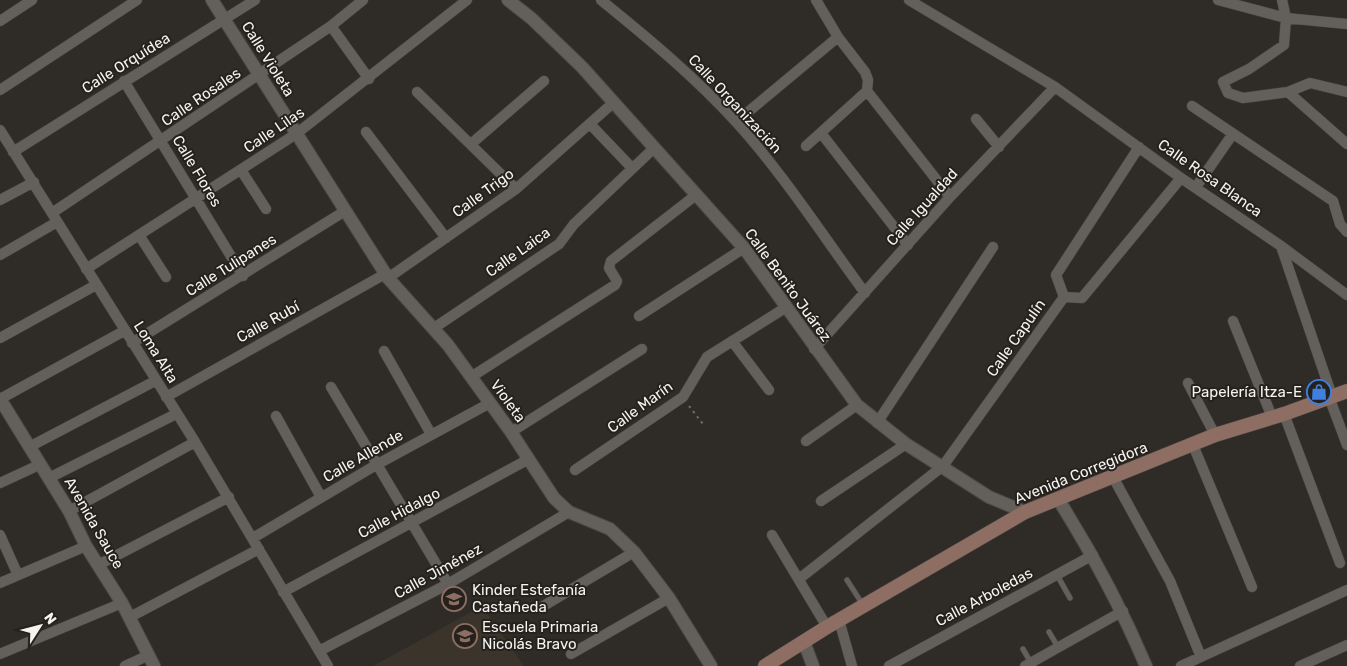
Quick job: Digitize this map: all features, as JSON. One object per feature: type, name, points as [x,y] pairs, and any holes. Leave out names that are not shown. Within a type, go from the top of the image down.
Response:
[{"type":"main road","name":"Avenida Corregidora","points":[[765,666],[1024,512],[1113,478],[1215,435],[1278,416],[1347,391]]},
{"type":"street","points":[[0,21],[32,0]]},
{"type":"street","points":[[0,90],[137,0]]},
{"type":"street","name":"Calle Violeta","points":[[212,0],[296,134]]},
{"type":"street","name":"Calle Orquídea","points":[[13,152],[255,0]]},
{"type":"street","name":"Calle Rosales","points":[[0,255],[162,141],[331,26],[363,0]]},
{"type":"street","name":"Calle Lilas","points":[[86,269],[296,134],[468,0]]},
{"type":"street","name":"Calle Benito Juárez","points":[[508,0],[531,18],[582,67],[744,248],[814,349],[857,406],[906,444],[944,466],[989,497],[1024,512]]},
{"type":"street","name":"Calle Organización","points":[[602,0],[681,65],[736,122],[761,151],[865,293]]},
{"type":"street","name":"Calle Rosa Blanca","points":[[909,0],[1055,87],[1181,178],[1281,246],[1347,295]]},
{"type":"street","points":[[1218,0],[1286,18],[1347,24]]},
{"type":"street","points":[[1282,0],[1286,18],[1284,45],[1248,69],[1223,82],[1228,93],[1244,98],[1288,92],[1310,83],[1347,92]]},
{"type":"street","points":[[806,146],[867,91],[868,80],[865,72],[838,37],[822,3]]},
{"type":"street","points":[[331,26],[369,79]]},
{"type":"street","points":[[736,122],[838,37]]},
{"type":"street","name":"Calle Flores","points":[[124,81],[243,276]]},
{"type":"street","points":[[470,144],[544,81]]},
{"type":"street","name":"Calle Igualdad","points":[[814,349],[950,197],[1055,87]]},
{"type":"street","points":[[867,91],[950,197]]},
{"type":"street","points":[[417,92],[516,189]]},
{"type":"street","points":[[1288,92],[1347,144]]},
{"type":"street","name":"Calle Trigo","points":[[386,276],[446,238],[516,189],[613,103]]},
{"type":"street","points":[[1192,106],[1232,135],[1333,201],[1340,224],[1347,232]]},
{"type":"street","points":[[976,119],[999,147]]},
{"type":"street","points":[[590,124],[632,168]]},
{"type":"street","name":"Loma Alta","points":[[0,130],[229,497],[328,666]]},
{"type":"street","points":[[366,132],[446,238]]},
{"type":"street","points":[[821,133],[908,245]]},
{"type":"street","name":"Violeta","points":[[296,134],[386,276],[434,328],[511,432],[554,498],[569,512],[610,529],[634,552],[669,598],[711,666]]},
{"type":"street","points":[[1196,187],[1232,135]]},
{"type":"street","name":"Calle Capulín","points":[[799,579],[944,466],[1064,297],[1056,275],[1139,147]]},
{"type":"street","name":"Calle Laica","points":[[434,328],[559,244],[574,224],[654,148]]},
{"type":"street","points":[[241,170],[266,209]]},
{"type":"street","points":[[1064,297],[1082,298],[1181,178]]},
{"type":"street","points":[[0,200],[34,182]]},
{"type":"street","points":[[471,377],[615,286],[617,281],[609,265],[696,195]]},
{"type":"street","name":"Calle Tulipanes","points":[[132,343],[243,276],[345,211]]},
{"type":"street","points":[[140,235],[166,277]]},
{"type":"street","points":[[1281,246],[1347,445]]},
{"type":"street","points":[[877,423],[993,247]]},
{"type":"street","points":[[639,316],[744,248]]},
{"type":"street","name":"Calle Rubí","points":[[166,397],[386,276]]},
{"type":"street","points":[[0,338],[96,285]]},
{"type":"street","name":"Calle Marín","points":[[575,470],[683,397],[691,386],[702,361],[785,308]]},
{"type":"street","points":[[1233,321],[1278,416],[1340,563]]},
{"type":"street","points":[[0,399],[124,331]]},
{"type":"street","points":[[732,341],[769,390]]},
{"type":"street","points":[[511,432],[642,349]]},
{"type":"street","points":[[384,351],[431,434]]},
{"type":"street","points":[[31,446],[155,381]]},
{"type":"street","points":[[1188,382],[1215,435]]},
{"type":"street","points":[[331,387],[448,584]]},
{"type":"street","name":"Avenida Sauce","points":[[0,399],[31,446],[69,511],[86,546],[100,564],[152,661]]},
{"type":"street","name":"Calle Allende","points":[[254,538],[376,465],[490,403]]},
{"type":"street","points":[[806,441],[857,406]]},
{"type":"street","points":[[49,478],[176,414]]},
{"type":"street","points":[[276,416],[321,497]]},
{"type":"street","points":[[69,511],[195,442]]},
{"type":"street","points":[[821,501],[906,444]]},
{"type":"street","points":[[1193,445],[1252,587]]},
{"type":"street","name":"Calle Hidalgo","points":[[283,592],[413,524],[528,459]]},
{"type":"street","points":[[0,483],[41,464]]},
{"type":"street","points":[[1113,478],[1170,581],[1201,657]]},
{"type":"street","points":[[100,564],[229,497]]},
{"type":"street","points":[[1058,499],[1093,555],[1123,611],[1146,666]]},
{"type":"street","name":"Calle Jiménez","points":[[319,651],[448,584],[569,512]]},
{"type":"street","points":[[0,535],[18,575]]},
{"type":"street","points":[[772,535],[799,579],[833,624],[852,666]]},
{"type":"street","points":[[0,583],[86,546]]},
{"type":"street","points":[[130,618],[259,549]]},
{"type":"street","points":[[540,608],[634,552]]},
{"type":"street","name":"Calle Arboledas","points":[[888,666],[1093,555]]},
{"type":"street","points":[[1181,666],[1347,590]]},
{"type":"street","points":[[571,654],[669,598]]},
{"type":"street","points":[[0,654],[122,603]]},
{"type":"street","points":[[1028,664],[1123,611]]},
{"type":"street","points":[[804,642],[813,666]]},
{"type":"street","points":[[1300,666],[1347,645]]},
{"type":"street","points":[[126,666],[152,661]]},
{"type":"lane","points":[[1057,575],[1070,598]]},
{"type":"lane","points":[[847,580],[864,606]]},
{"type":"lane","points":[[1049,632],[1058,648]]},
{"type":"lane","points":[[1023,649],[1028,664]]},
{"type":"path","points":[[683,397],[703,424]]},
{"type":"shaded area","name":"Escuela Primaria Nicolás Bravo","points":[[482,606],[524,666],[373,666]]},
{"type":"place","name":"Papelería Itza-E","points":[[1319,392]]},
{"type":"place","name":"Kinder Estefanía Castañeda","points":[[454,599]]},
{"type":"place","name":"Escuela Primaria Nicolás Bravo","points":[[465,636]]}]
